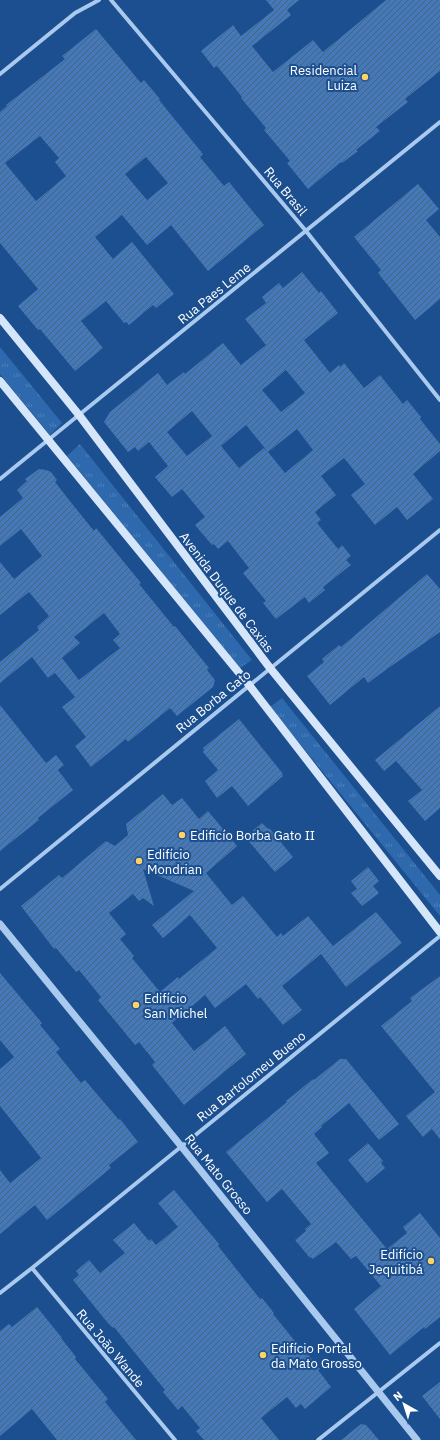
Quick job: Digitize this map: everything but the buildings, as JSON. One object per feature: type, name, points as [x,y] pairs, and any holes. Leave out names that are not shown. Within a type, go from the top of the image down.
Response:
[{"type":"main road","name":"Avenida Duque de Caxias","points":[[0,318],[79,415],[270,668],[440,876]]},
{"type":"main road","points":[[0,381],[249,685],[440,932]]},
{"type":"street","points":[[0,74],[75,14],[99,0]]},
{"type":"street","name":"Rua Brasil","points":[[111,0],[306,230],[440,400]]},
{"type":"street","name":"Rua Paes Leme","points":[[0,479],[440,122]]},
{"type":"street","name":"Rua Borba Gato","points":[[0,889],[440,530]]},
{"type":"street","name":"Rua Mato Grosso","points":[[0,924],[181,1146],[417,1440]]},
{"type":"street","name":"Rua Bartolomeu Bueno","points":[[0,1293],[440,936]]},
{"type":"street","name":"Rua João Wande","points":[[32,1268],[175,1440]]},
{"type":"street","points":[[318,1440],[440,1343]]},
{"type":"green space","points":[[0,347],[62,423],[50,435],[0,374]]},
{"type":"green space","points":[[80,444],[252,660],[240,668],[67,456]]},
{"type":"green space","points":[[282,698],[440,895],[440,916],[270,707]]},
{"type":"place","name":"Residencial Luiza","points":[[365,77]]},
{"type":"place","name":"Edificío Borba Gato II","points":[[182,835]]},
{"type":"place","name":"Edifício Mondrian","points":[[139,861]]},
{"type":"place","name":"Edifício San Michel","points":[[136,1005]]},
{"type":"place","name":"Edifício Jequitibá","points":[[431,1261]]},
{"type":"place","name":"Edifício Portal da Mato Grosso","points":[[263,1355]]}]
